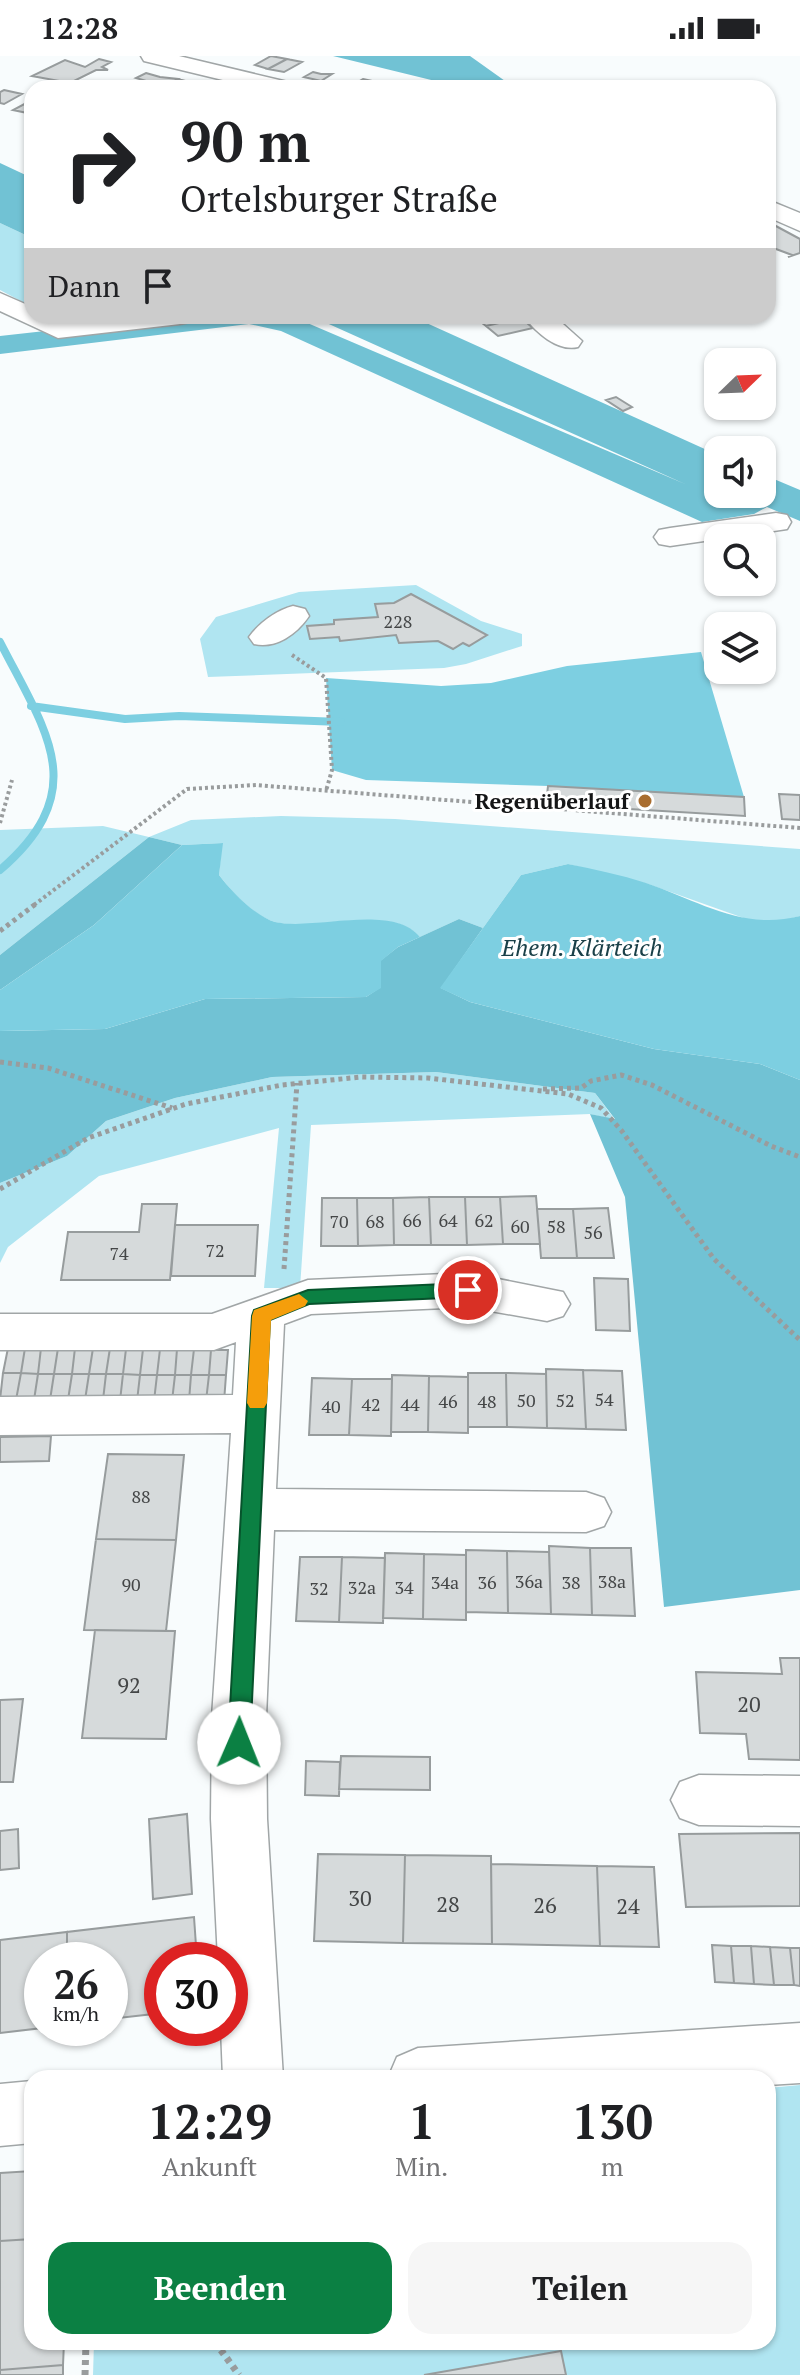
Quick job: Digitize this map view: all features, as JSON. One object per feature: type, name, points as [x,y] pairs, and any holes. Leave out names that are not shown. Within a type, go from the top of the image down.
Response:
[{"type":"street","points":[[152,56],[234,80]]},
{"type":"street","points":[[0,301],[24,313]]},
{"type":"street","points":[[46,324],[58,330],[110,324]]},
{"type":"street","points":[[547,324],[568,341]]},
{"type":"street","points":[[670,537],[781,524]]},
{"type":"street","points":[[266,637],[293,616]]},
{"type":"street","points":[[0,1332],[214,1332],[308,1297],[468,1290],[547,1304]]},
{"type":"street","points":[[253,2070],[239,1819],[240,1703],[261,1316]]},
{"type":"street","points":[[0,1416],[257,1414]]},
{"type":"street","points":[[252,1509],[586,1512]]},
{"type":"street","points":[[699,1800],[800,1801]]},
{"type":"street","points":[[540,2070],[800,2053]]},
{"type":"street","points":[[0,2115],[24,2113]]},
{"type":"path","points":[[266,637],[326,678],[332,770],[326,791]]},
{"type":"path","points":[[0,823],[12,780]]},
{"type":"path","points":[[0,931],[187,789],[256,785],[800,828]]},
{"type":"path","points":[[0,1062],[48,1068],[173,1108]]},
{"type":"path","points":[[540,1090],[550,1086],[581,1088],[591,1081],[621,1075],[652,1085],[771,1146],[800,1157]]},
{"type":"path","points":[[0,1189],[88,1138],[173,1108],[297,1083],[361,1077],[428,1078],[568,1094],[601,1108],[621,1130],[714,1259],[800,1340]]},
{"type":"path","points":[[261,1316],[284,1274],[297,1083]]},
{"type":"path","points":[[85,2375],[86,2350]]},
{"type":"path","points":[[221,2350],[239,2375]]},
{"type":"shaded area","points":[[333,56],[470,56],[504,80],[431,80]]},
{"type":"shaded area","points":[[0,163],[24,174],[24,234],[0,223]]},
{"type":"shaded area","points":[[0,223],[24,234],[24,303],[0,290]]},
{"type":"shaded area","points":[[108,324],[249,324],[0,354],[0,336]]},
{"type":"shaded area","points":[[249,324],[310,324],[685,484],[329,324],[429,324],[704,449],[704,508],[765,508],[754,514],[702,522],[281,331]]},
{"type":"shaded area","points":[[776,480],[800,490],[800,521],[769,508],[776,508]]},
{"type":"shaded area","points":[[416,585],[481,621],[522,634],[522,646],[444,668],[208,677],[200,639],[216,617],[299,592]]},
{"type":"shaded area","points":[[281,816],[395,819],[800,849],[800,916],[777,922],[752,921],[648,884],[568,864],[521,875],[483,928],[459,919],[420,937],[407,927],[372,920],[291,924],[275,922],[260,915],[224,881],[219,875],[222,843],[182,845],[149,837],[191,820]]},
{"type":"shaded area","points":[[103,826],[149,837],[0,955],[0,830]]},
{"type":"shaded area","points":[[149,837],[182,845],[94,925],[0,990],[0,955]]},
{"type":"shaded area","points":[[459,919],[483,928],[441,988],[470,1002],[654,1049],[760,1064],[800,1080],[800,1590],[664,1607],[625,1197],[590,1114],[615,1119],[595,1093],[436,1072],[272,1077],[175,1098],[106,1121],[67,1156],[0,1183],[0,1031],[105,1029],[205,999],[366,997],[381,987],[380,961],[398,947]]},
{"type":"shaded area","points":[[436,1072],[595,1093],[615,1120],[590,1114],[311,1125],[300,1288],[264,1288],[279,1128],[99,1176],[8,1247],[0,1263],[0,1183],[67,1156],[106,1121],[175,1098],[272,1077]]},
{"type":"shaded area","points":[[800,2085],[800,2375],[93,2375],[94,2350],[776,2350],[776,2087]]},
{"type":"water","points":[[701,652],[704,684],[710,684],[744,797],[366,780],[332,770],[326,678],[441,686],[491,683],[567,666]]},
{"type":"water","points":[[223,843],[219,875],[244,903],[268,919],[291,924],[352,920],[391,922],[407,927],[420,937],[398,947],[381,961],[381,988],[366,997],[205,999],[105,1029],[0,1031],[0,990],[94,925],[182,845]]},
{"type":"water","name":"Ehem. Klärteich","points":[[568,864],[637,880],[740,917],[779,920],[800,916],[800,1080],[760,1064],[654,1049],[470,1002],[440,988],[521,875]]},
{"type":"building","points":[[271,56],[287,59],[268,69],[255,65]]},
{"type":"building","points":[[99,59],[111,62],[102,67],[108,70],[96,70],[76,80],[32,76],[65,60],[85,67]]},
{"type":"building","points":[[287,59],[302,62],[284,72],[268,69]]},
{"type":"building","points":[[313,72],[332,74],[323,80],[304,77]]},
{"type":"building","points":[[146,73],[178,79],[143,80],[136,78]]},
{"type":"building","points":[[0,92],[22,94],[4,104],[0,103]]},
{"type":"building","points":[[24,104],[24,112],[13,110]]},
{"type":"building","points":[[776,226],[800,239],[800,253],[788,257],[792,255],[776,249]]},
{"type":"building","points":[[528,324],[533,328],[498,336],[486,326]]},
{"type":"building","points":[[616,397],[632,407],[623,411],[606,400]]},
{"type":"building","points":[[411,594],[487,635],[469,646],[463,643],[453,649],[438,641],[399,643],[396,635],[340,641],[339,637],[310,639],[307,626],[334,624],[334,620],[378,617],[375,604],[394,603]]},
{"type":"building","name":"Regenüberlauf","points":[[548,786],[744,797],[745,816],[546,804]]},
{"type":"building","points":[[779,794],[800,795],[800,820],[782,819]]},
{"type":"building","points":[[536,1196],[540,1244],[503,1244],[500,1197]]},
{"type":"building","points":[[429,1197],[465,1197],[467,1245],[431,1245]]},
{"type":"building","points":[[429,1197],[431,1245],[394,1245],[393,1198]]},
{"type":"building","points":[[465,1197],[500,1197],[503,1244],[467,1245]]},
{"type":"building","points":[[322,1198],[357,1198],[358,1246],[321,1246]]},
{"type":"building","points":[[357,1198],[393,1198],[394,1245],[358,1246]]},
{"type":"building","points":[[142,1204],[177,1204],[170,1280],[61,1280],[68,1232],[139,1232]]},
{"type":"building","points":[[608,1208],[614,1258],[577,1258],[573,1209]]},
{"type":"building","points":[[537,1209],[573,1209],[577,1258],[541,1258]]},
{"type":"building","points":[[175,1225],[258,1225],[255,1276],[171,1276]]},
{"type":"building","points":[[594,1278],[628,1279],[630,1331],[596,1330]]},
{"type":"building","points":[[8,1348],[25,1348],[21,1373],[3,1373]]},
{"type":"building","points":[[25,1348],[41,1348],[38,1374],[21,1373]]},
{"type":"building","points":[[41,1348],[58,1348],[54,1374],[38,1374]]},
{"type":"building","points":[[58,1348],[75,1348],[72,1374],[54,1374]]},
{"type":"building","points":[[75,1348],[93,1348],[89,1374],[72,1374]]},
{"type":"building","points":[[93,1348],[110,1348],[106,1374],[89,1374]]},
{"type":"building","points":[[110,1348],[126,1349],[123,1374],[106,1374]]},
{"type":"building","points":[[126,1349],[143,1349],[140,1375],[123,1374]]},
{"type":"building","points":[[143,1349],[160,1349],[157,1375],[140,1375]]},
{"type":"building","points":[[160,1349],[177,1349],[175,1375],[157,1375]]},
{"type":"building","points":[[177,1349],[194,1349],[191,1375],[175,1375]]},
{"type":"building","points":[[194,1349],[211,1350],[209,1375],[191,1375]]},
{"type":"building","points":[[211,1350],[228,1350],[226,1375],[209,1375]]},
{"type":"building","points":[[546,1369],[583,1370],[586,1429],[547,1428]]},
{"type":"building","points":[[583,1370],[622,1371],[626,1430],[586,1429]]},
{"type":"building","points":[[3,1373],[21,1373],[16,1400],[0,1400]]},
{"type":"building","points":[[21,1373],[38,1374],[34,1400],[16,1400]]},
{"type":"building","points":[[468,1373],[506,1373],[507,1427],[468,1427]]},
{"type":"building","points":[[506,1373],[546,1374],[547,1428],[507,1427]]},
{"type":"building","points":[[38,1374],[54,1374],[50,1400],[34,1400]]},
{"type":"building","points":[[54,1374],[72,1374],[68,1400],[50,1400]]},
{"type":"building","points":[[72,1374],[89,1374],[85,1400],[68,1400]]},
{"type":"building","points":[[89,1374],[106,1374],[103,1400],[85,1400]]},
{"type":"building","points":[[106,1374],[123,1374],[120,1401],[103,1400]]},
{"type":"building","points":[[123,1374],[140,1375],[137,1401],[120,1401]]},
{"type":"building","points":[[140,1375],[157,1375],[154,1401],[137,1401]]},
{"type":"building","points":[[157,1375],[175,1375],[172,1401],[154,1401]]},
{"type":"building","points":[[175,1375],[191,1375],[189,1401],[172,1401]]},
{"type":"building","points":[[191,1375],[209,1375],[206,1401],[189,1401]]},
{"type":"building","points":[[209,1375],[226,1375],[224,1402],[206,1401]]},
{"type":"building","points":[[392,1375],[429,1376],[428,1432],[391,1432]]},
{"type":"building","points":[[429,1376],[468,1377],[468,1433],[428,1432]]},
{"type":"building","points":[[312,1378],[352,1379],[349,1435],[309,1435]]},
{"type":"building","points":[[352,1379],[392,1379],[391,1436],[349,1435]]},
{"type":"building","points":[[51,1436],[49,1461],[0,1462],[0,1437]]},
{"type":"building","points":[[108,1454],[184,1455],[176,1540],[96,1539]]},
{"type":"building","points":[[96,1539],[176,1540],[166,1631],[84,1630]]},
{"type":"building","points":[[549,1546],[590,1548],[592,1615],[551,1614]]},
{"type":"building","points":[[590,1548],[631,1548],[635,1616],[592,1615]]},
{"type":"building","points":[[466,1550],[507,1551],[508,1613],[466,1612]]},
{"type":"building","points":[[507,1551],[549,1552],[551,1614],[508,1613]]},
{"type":"building","points":[[385,1553],[424,1554],[423,1619],[383,1618]]},
{"type":"building","points":[[424,1554],[466,1555],[466,1620],[423,1619]]},
{"type":"building","points":[[300,1557],[342,1557],[339,1622],[296,1621]]},
{"type":"building","points":[[342,1557],[385,1558],[383,1623],[339,1622]]},
{"type":"building","points":[[95,1630],[175,1631],[166,1739],[82,1738]]},
{"type":"building","points":[[780,1658],[800,1658],[800,1760],[749,1759],[746,1734],[700,1733],[696,1672],[782,1674]]},
{"type":"building","points":[[23,1699],[13,1782],[0,1782],[0,1700]]},
{"type":"building","points":[[341,1756],[430,1757],[430,1790],[339,1789]]},
{"type":"building","points":[[306,1761],[340,1762],[339,1796],[305,1795]]},
{"type":"building","points":[[187,1814],[192,1894],[153,1899],[149,1819]]},
{"type":"building","points":[[18,1829],[19,1868],[0,1870],[0,1831]]},
{"type":"building","points":[[800,1833],[800,1906],[686,1907],[679,1834]]},
{"type":"building","points":[[318,1854],[405,1855],[403,1943],[314,1941]]},
{"type":"building","points":[[405,1855],[491,1856],[492,1944],[403,1943]]},
{"type":"building","points":[[491,1864],[597,1866],[600,1946],[492,1944]]},
{"type":"building","points":[[597,1866],[654,1867],[659,1947],[600,1946]]},
{"type":"building","points":[[194,1917],[196,1942],[144,1942],[144,2015],[128,2017],[128,1942],[67,1942],[67,1932]]},
{"type":"building","points":[[67,1932],[67,1942],[24,1942],[24,2030],[0,2033],[0,1940]]},
{"type":"building","points":[[712,1945],[731,1946],[734,1983],[715,1982]]},
{"type":"building","points":[[731,1946],[751,1946],[754,1984],[734,1983]]},
{"type":"building","points":[[751,1946],[770,1947],[774,1985],[754,1984]]},
{"type":"building","points":[[770,1947],[790,1948],[794,1985],[774,1985]]},
{"type":"building","points":[[790,1948],[800,1948],[800,1986],[794,1985]]},
{"type":"building","points":[[24,2172],[24,2240],[0,2241],[0,2173]]},
{"type":"building","points":[[24,2240],[24,2350],[64,2350],[63,2365],[0,2370],[0,2241]]},
{"type":"building","points":[[561,2351],[566,2375],[424,2375]]},
{"type":"building","points":[[63,2365],[63,2375],[0,2375],[0,2370]]},
{"type":"waterway","points":[[0,642],[33,706]]},
{"type":"waterway","points":[[0,870],[29,841],[46,813],[53,786],[52,760],[33,706]]},
{"type":"waterway","points":[[33,706],[125,719],[179,716],[341,722]]},
{"type":"slow traffic","points":[[257,1403],[261,1316],[299,1301]]},
{"type":"place","name":"Regenüberlauf","points":[[645,801]]},
{"type":"route","points":[[239,1743],[261,1316],[308,1297],[468,1290]]}]
